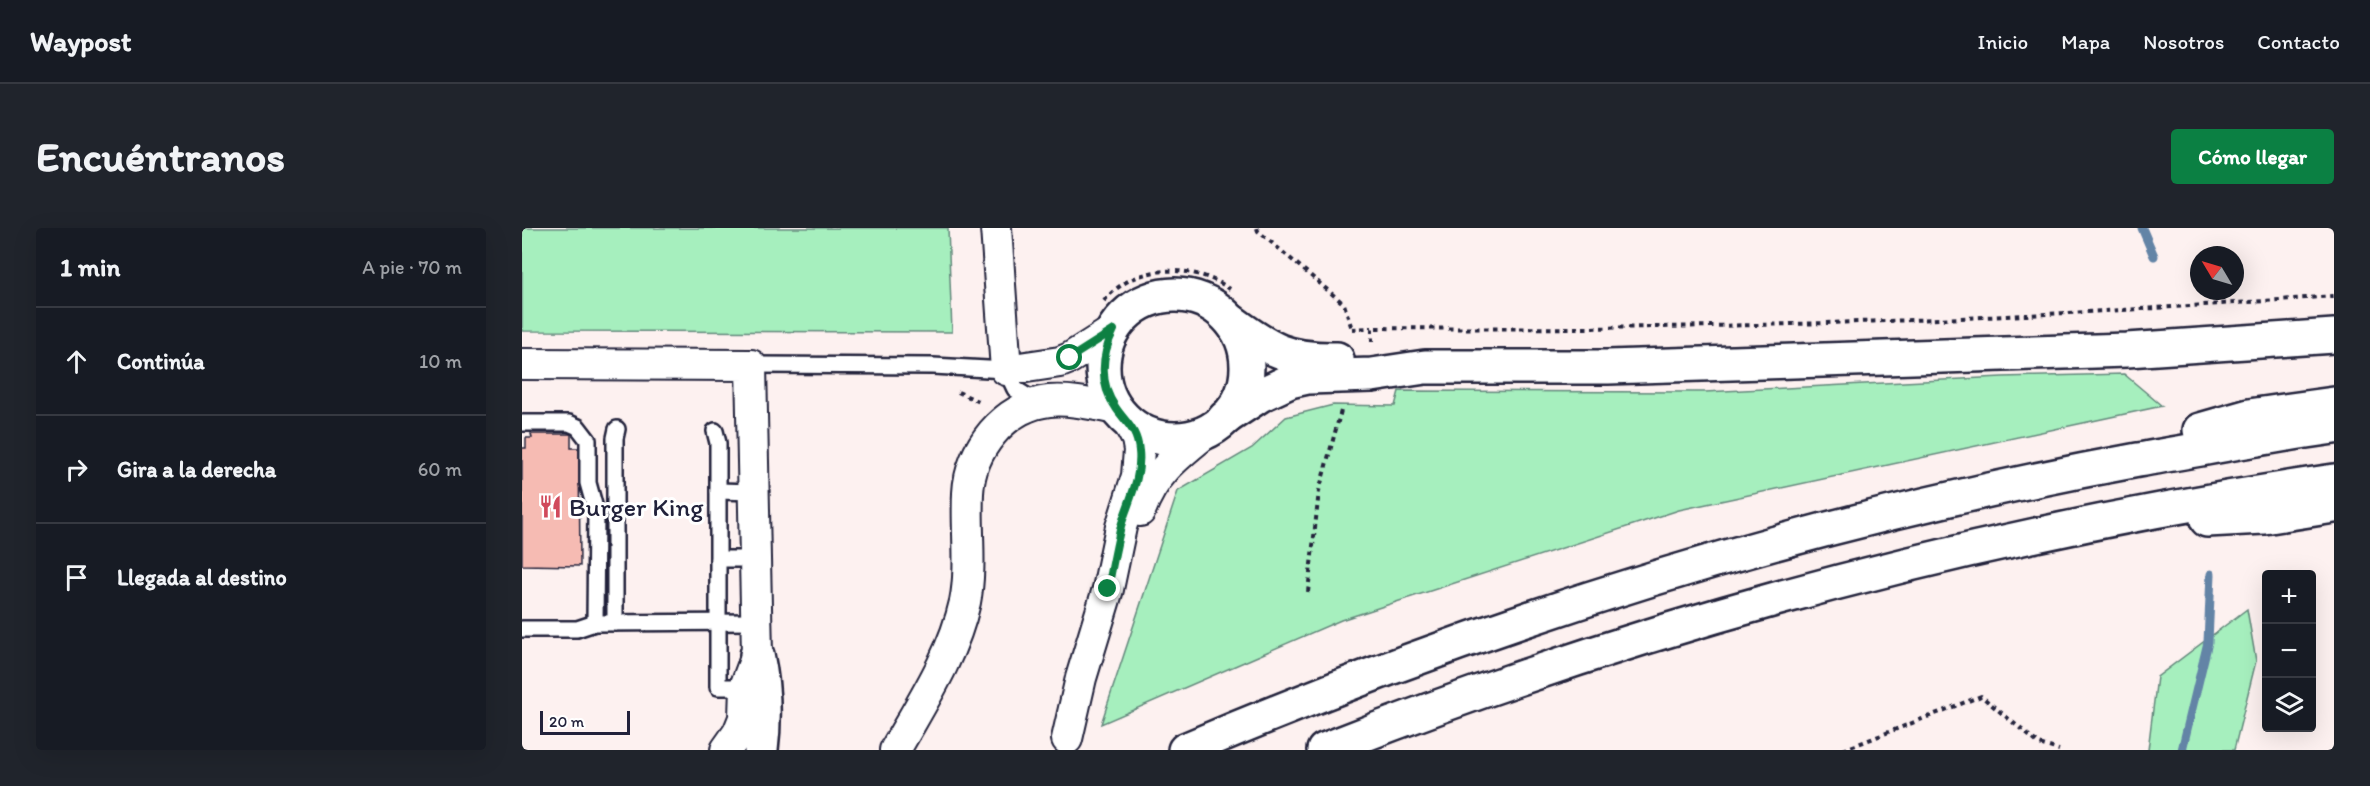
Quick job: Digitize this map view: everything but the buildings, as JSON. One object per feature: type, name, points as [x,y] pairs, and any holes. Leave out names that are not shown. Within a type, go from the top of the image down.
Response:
[{"type":"main road","points":[[1372,367],[1288,356],[1262,344],[1232,306],[1210,304],[1189,297],[1165,296],[1152,299],[1131,310],[1107,318],[1103,375],[1111,400],[1122,415],[1143,432],[1170,439],[1192,436],[1219,422],[1260,395],[1290,381],[1372,367],[1608,367],[2116,350],[2334,336]]},
{"type":"main road","points":[[1219,422],[1234,407],[1244,388],[1247,364],[1232,306]]},
{"type":"main road","points":[[2028,481],[2249,416],[2334,404]]},
{"type":"main road","points":[[1185,750],[1412,659],[1632,584],[1846,524],[2028,481],[2260,438],[2334,428]]},
{"type":"main road","points":[[1324,750],[1497,686],[1720,615],[1831,583],[2055,530],[2172,507],[2334,482]]},
{"type":"main road","points":[[2055,530],[2264,517],[2334,506]]},
{"type":"main road","points":[[757,655],[763,685],[764,723],[761,750]]},
{"type":"street","points":[[996,228],[1006,370],[1059,362],[1070,358],[1107,318]]},
{"type":"street","points":[[522,364],[751,365],[757,655],[746,687],[744,718],[738,733],[726,750]]},
{"type":"street","points":[[895,750],[940,672],[957,633],[965,599],[970,477],[973,463],[982,447],[1003,422],[1018,411],[1038,403],[1051,401],[1078,402],[1122,415],[1137,439],[1139,462],[1137,476],[1121,527],[1108,589],[1081,678],[1067,739]]},
{"type":"street","points":[[1108,589],[1134,532],[1151,484],[1172,461],[1219,422]]},
{"type":"lane","points":[[751,365],[933,366],[1006,370],[1015,389],[1038,403]]},
{"type":"lane","points":[[522,423],[569,423],[578,427],[588,440],[588,483],[596,512],[595,623]]},
{"type":"lane","points":[[615,623],[615,438],[617,429]]},
{"type":"lane","points":[[715,432],[718,443],[718,687],[746,687]]},
{"type":"lane","points":[[718,491],[754,492]]},
{"type":"lane","points":[[718,559],[755,559]]},
{"type":"lane","points":[[522,629],[577,629],[595,623],[756,622]]},
{"type":"path","points":[[1257,228],[1344,304],[1352,329]]},
{"type":"path","points":[[1107,318],[1118,288],[1145,274],[1170,270],[1204,276],[1232,306]]},
{"type":"path","points":[[1308,592],[1319,491],[1345,397],[1365,397],[1370,394],[1372,328],[1694,326],[1874,321],[2165,308],[2334,296]]},
{"type":"path","points":[[958,392],[992,408],[1003,422]]},
{"type":"path","points":[[1843,750],[1981,696],[2039,744],[2059,750]]},
{"type":"green space","points":[[522,228],[948,228],[952,332],[522,331]]},
{"type":"green space","points":[[2124,374],[2162,406],[1679,510],[1341,620],[1101,724],[1178,491],[1252,448],[1286,417],[1333,405],[1395,406],[1399,391],[1705,392],[2002,377]]},
{"type":"green space","points":[[2247,609],[2256,661],[2234,750],[2148,750],[2157,677]]},
{"type":"waterway","points":[[2142,228],[2154,256]]},
{"type":"waterway","points":[[2182,750],[2208,642],[2211,574]]},
{"type":"place","name":"Burger King","points":[[551,507]]},
{"type":"route","points":[[1070,358],[1114,330],[1104,353],[1103,375],[1111,400],[1116,409],[1128,420],[1137,439],[1139,450],[1137,476],[1121,527],[1108,589]]}]
